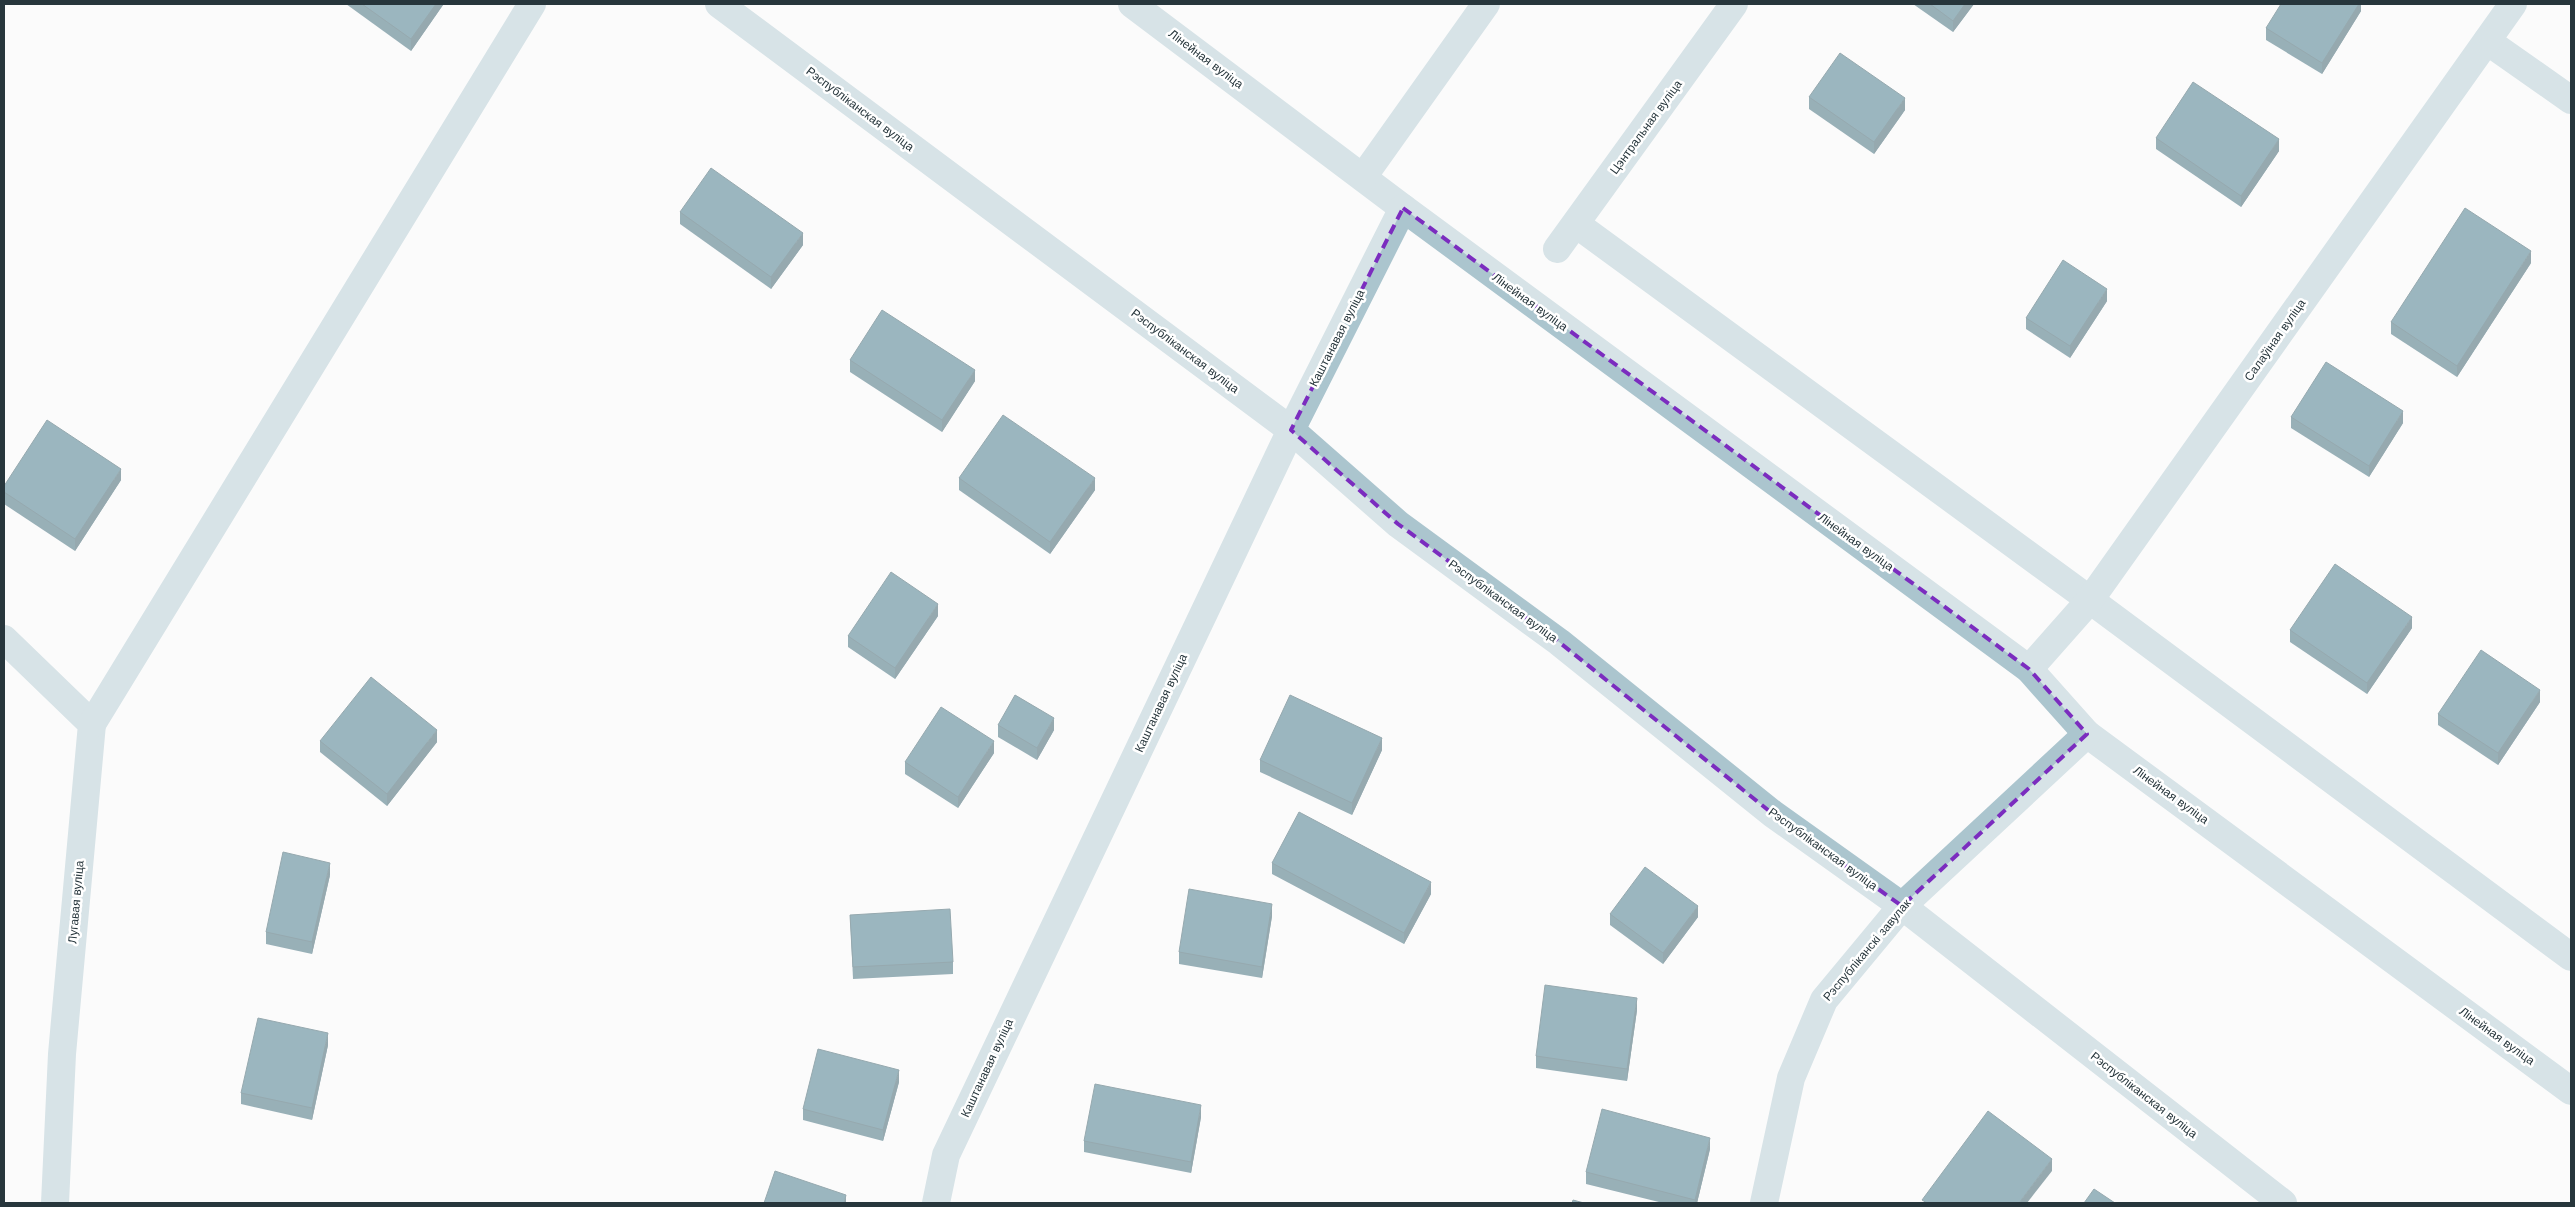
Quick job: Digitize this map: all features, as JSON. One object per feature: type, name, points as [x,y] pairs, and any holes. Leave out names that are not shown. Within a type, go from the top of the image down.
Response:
[{"type":"street","points":[[4,639],[92,724],[532,4]]},
{"type":"street","name":"Рэспубліканская вуліца","points":[[719,4],[1292,430],[1398,524],[1559,642],[1773,814],[1902,906],[2282,1203]]},
{"type":"street","name":"Лінейная вуліца","points":[[1132,4],[1403,208],[2029,669],[2087,734],[2571,1091]]},
{"type":"street","points":[[1363,177],[1486,4]]},
{"type":"street","name":"Цэнтральная вуліца","points":[[1557,249],[1734,4]]},
{"type":"street","name":"Салаўіная вуліца","points":[[2029,669],[2090,600],[2513,4]]},
{"type":"street","points":[[2487,41],[2571,100]]},
{"type":"street","name":"Каштанавая вуліца","points":[[936,1203],[946,1154],[1292,430],[1403,208]]},
{"type":"street","points":[[1576,224],[2090,600],[2571,957]]},
{"type":"street","name":"Лугавая вуліца","points":[[54,1203],[62,1054],[92,724]]},
{"type":"street","name":"Рэспубліканскі завулак","points":[[1764,1203],[1791,1078],[1824,1000],[1902,906],[2087,734]]},
{"type":"highlighted area","points":[[1403,208],[2029,669],[2087,734],[1902,906],[1773,814],[1559,642],[1398,524],[1291,430]]},
{"type":"building","points":[[362,4],[436,4],[411,39]]},
{"type":"building","points":[[1930,4],[1965,4],[1953,21]]},
{"type":"building","points":[[2281,4],[2359,4],[2322,63],[2266,28]]},
{"type":"building","points":[[1840,53],[1905,98],[1874,142],[1809,97]]},
{"type":"building","points":[[2193,82],[2279,139],[2241,196],[2156,138]]},
{"type":"building","points":[[711,168],[803,233],[771,277],[680,212]]},
{"type":"building","points":[[2465,208],[2531,251],[2457,366],[2391,322]]},
{"type":"building","points":[[2063,260],[2107,289],[2070,346],[2026,318]]},
{"type":"building","points":[[882,310],[975,370],[942,420],[850,360]]},
{"type":"building","points":[[2326,362],[2403,411],[2369,466],[2291,417]]},
{"type":"building","points":[[1003,415],[1095,478],[1050,542],[959,478]]},
{"type":"building","points":[[47,420],[121,469],[75,539],[4,492],[4,486]]},
{"type":"building","points":[[2335,564],[2412,617],[2367,683],[2290,630]]},
{"type":"building","points":[[891,572],[938,604],[895,668],[848,636]]},
{"type":"building","points":[[2481,650],[2540,690],[2498,753],[2438,714]]},
{"type":"building","points":[[371,677],[437,730],[387,794],[320,741]]},
{"type":"building","points":[[1015,695],[1054,718],[1037,748],[998,725]]},
{"type":"building","points":[[1290,695],[1382,738],[1352,803],[1260,760]]},
{"type":"building","points":[[941,707],[994,741],[958,797],[905,762]]},
{"type":"building","points":[[1299,812],[1431,882],[1404,933],[1272,863]]},
{"type":"building","points":[[283,852],[330,863],[312,942],[266,932]]},
{"type":"building","points":[[1645,867],[1698,906],[1663,953],[1610,914]]},
{"type":"building","points":[[1189,889],[1272,904],[1262,967],[1179,952]]},
{"type":"building","points":[[950,909],[953,962],[853,967],[850,915]]},
{"type":"building","points":[[1545,985],[1637,998],[1627,1069],[1536,1056]]},
{"type":"building","points":[[258,1018],[328,1033],[312,1108],[241,1093]]},
{"type":"building","points":[[818,1049],[899,1070],[883,1130],[803,1109]]},
{"type":"building","points":[[1095,1084],[1201,1105],[1191,1162],[1084,1141]]},
{"type":"building","points":[[1602,1109],[1710,1138],[1695,1200],[1586,1172]]},
{"type":"building","points":[[1988,1111],[2052,1159],[2019,1203],[1927,1203],[1922,1200]]},
{"type":"building","points":[[775,1171],[846,1195],[844,1203],[764,1203]]},
{"type":"building","points":[[2094,1189],[2115,1203],[2084,1203]]},
{"type":"building","points":[[1573,1200],[1584,1203],[1572,1203]]}]
